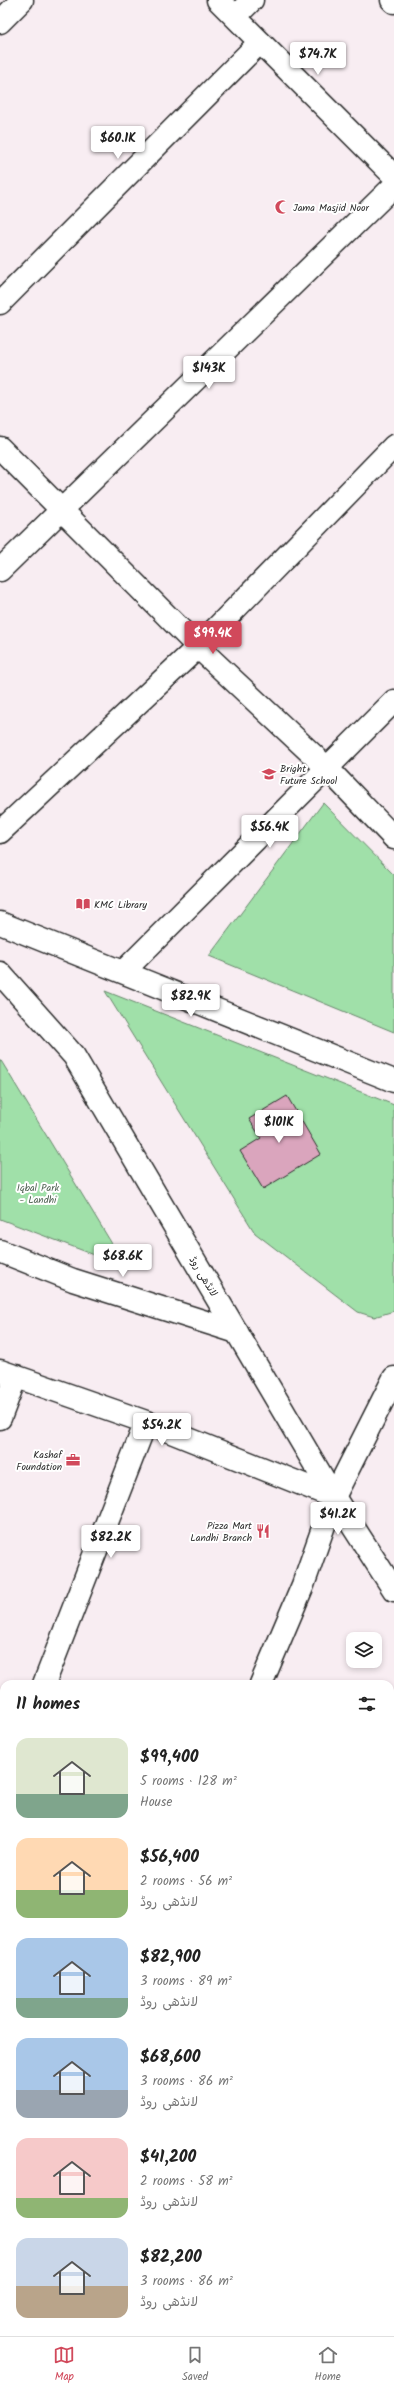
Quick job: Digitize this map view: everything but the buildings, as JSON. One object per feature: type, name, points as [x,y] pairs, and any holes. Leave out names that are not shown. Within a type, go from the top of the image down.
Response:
[{"type":"street","points":[[0,22],[22,0]]},
{"type":"street","points":[[218,0],[394,176]]},
{"type":"street","points":[[235,17],[252,0]]},
{"type":"street","points":[[0,302],[260,42]]},
{"type":"street","points":[[0,570],[394,186]]},
{"type":"street","points":[[0,832],[198,647],[394,446]]},
{"type":"street","points":[[0,448],[198,647],[327,768],[394,838]]},
{"type":"street","points":[[123,972],[394,701]]},
{"type":"street","points":[[0,923],[394,1080]]},
{"type":"street","name":"لانڈھی روڈ","points":[[0,973],[74,1056],[334,1497],[394,1590]]},
{"type":"street","points":[[0,1251],[73,1280],[237,1332]]},
{"type":"street","points":[[0,1418],[8,1374],[146,1422],[334,1497]]},
{"type":"street","points":[[263,1680],[303,1585],[334,1497],[394,1378]]},
{"type":"street","points":[[46,1680],[146,1422]]},
{"type":"green space","points":[[323,803],[394,875],[394,1032],[209,956]]},
{"type":"green space","points":[[105,991],[394,1105],[394,1311],[374,1317],[358,1312],[255,1233]]},
{"type":"green space","name":"Iqbal Park - Landhi","points":[[0,1059],[126,1267],[0,1219]]},
{"type":"place","name":"Jama Masjid Noor","points":[[282,207]]},
{"type":"place","name":"Bright Future School","points":[[269,774]]},
{"type":"place","name":"KMC Library","points":[[83,904]]},
{"type":"place","name":"Kashaf Foundation","points":[[73,1460]]},
{"type":"place","name":"Pizza Mart Landhi Branch","points":[[263,1531]]}]
